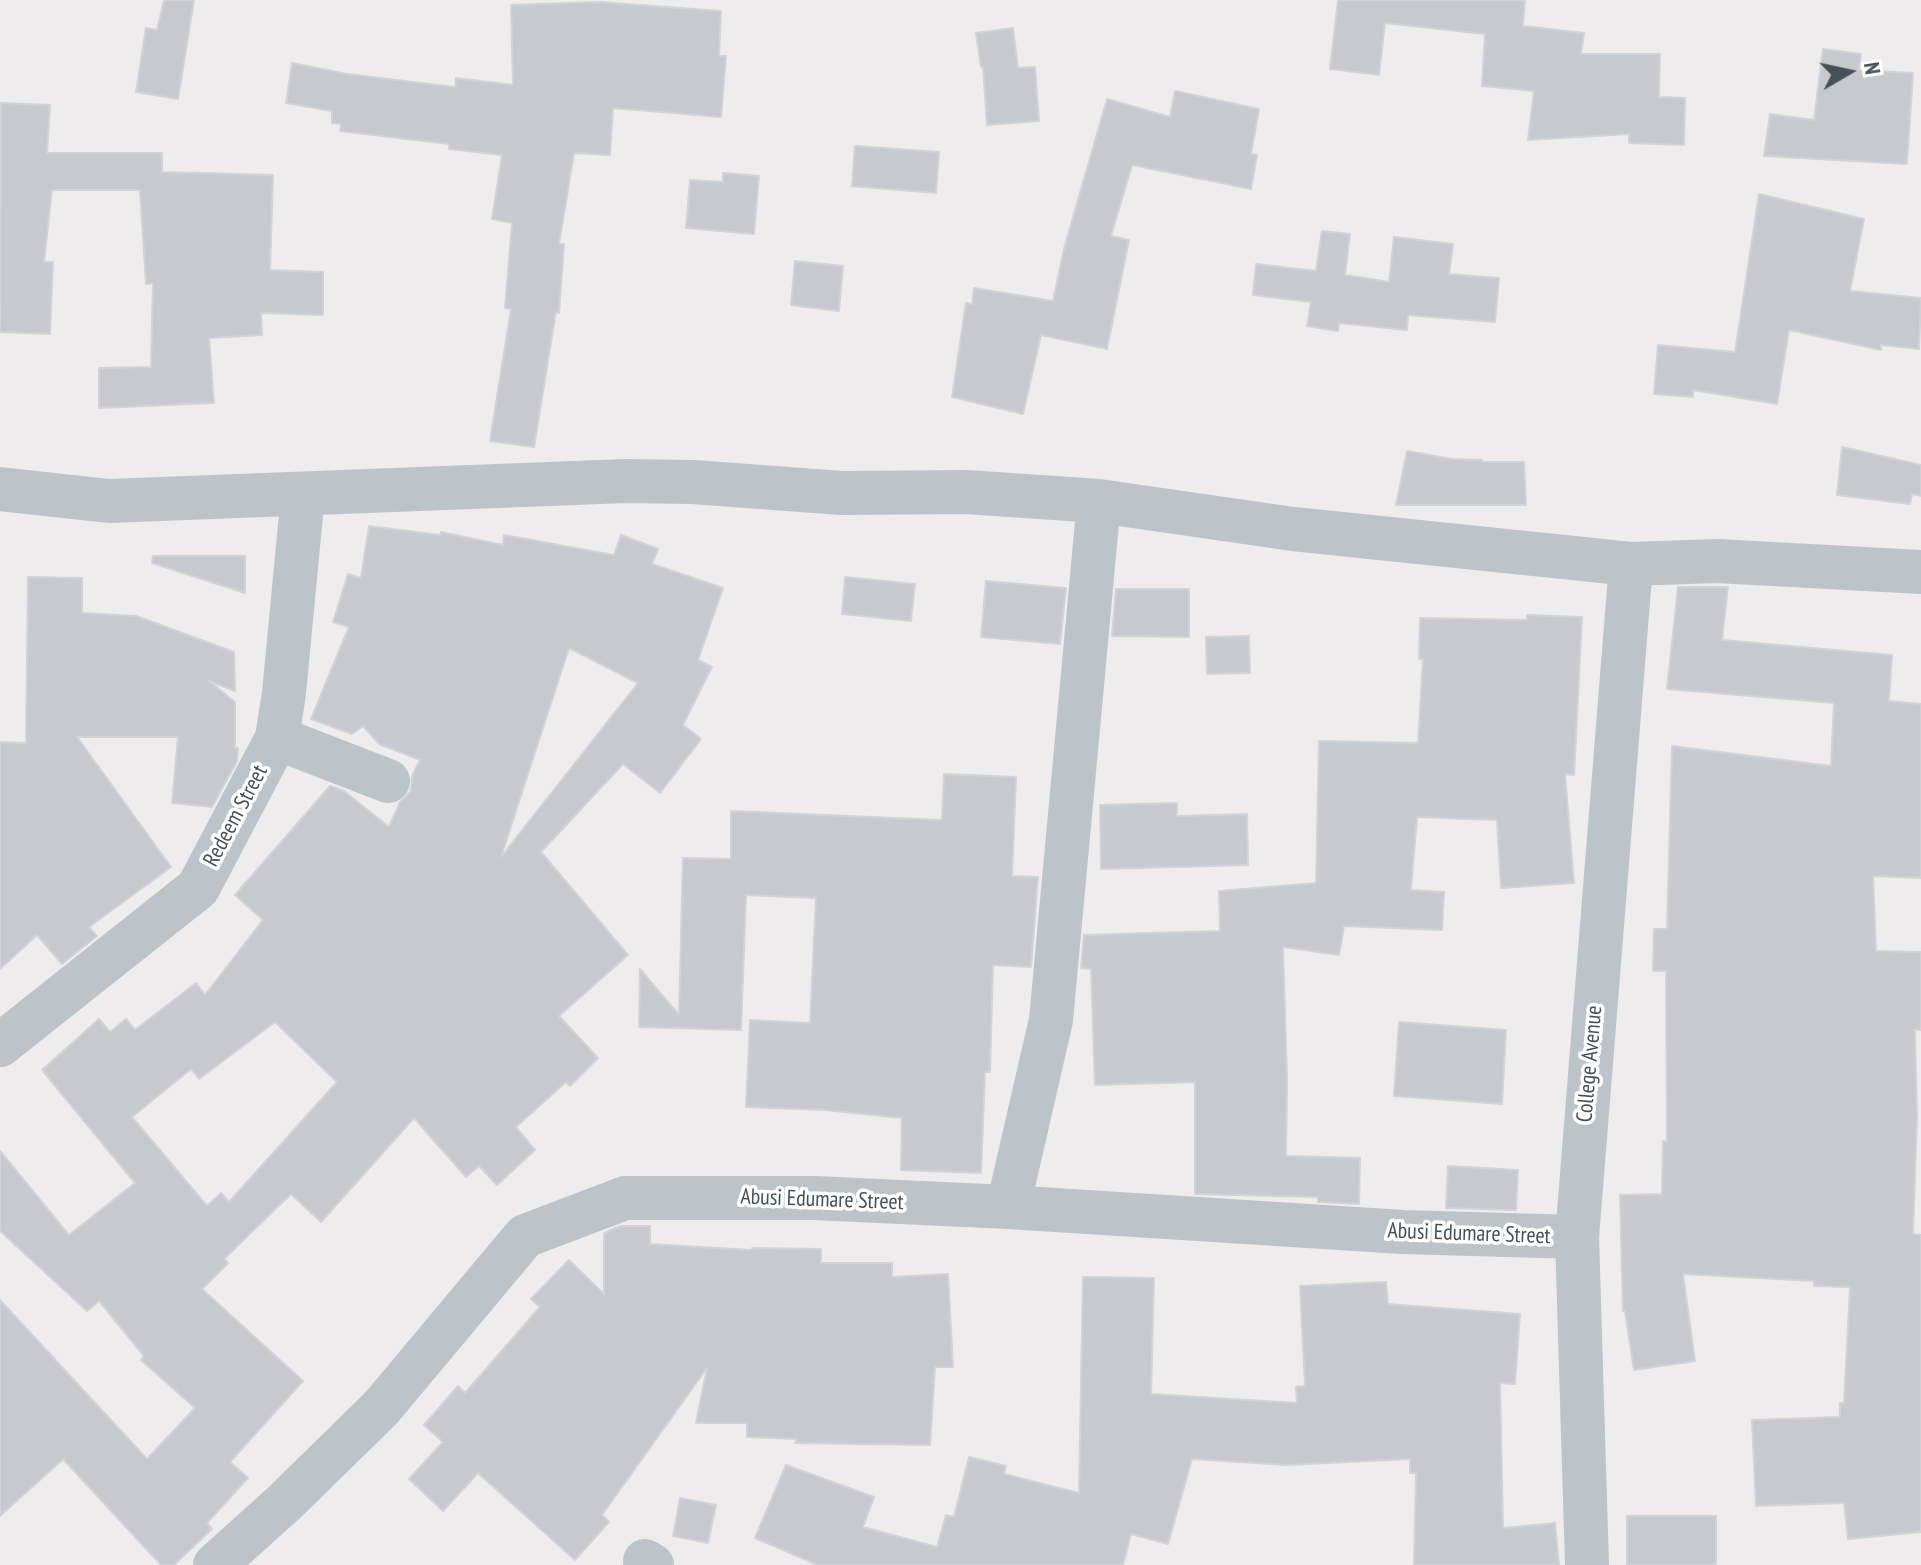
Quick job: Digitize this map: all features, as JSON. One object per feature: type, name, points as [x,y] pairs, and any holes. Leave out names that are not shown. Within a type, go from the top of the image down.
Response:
[{"type":"street","points":[[0,489],[109,501],[626,481],[842,493],[966,492],[1099,501],[1293,529],[1631,564],[1717,561],[1921,572]]},
{"type":"street","name":"Redeem Street","points":[[0,1045],[198,888],[277,738],[303,494]]},
{"type":"street","points":[[1008,1207],[1051,1020],[1099,501]]},
{"type":"street","name":"College Avenue","points":[[1587,1565],[1577,1237],[1631,564]]},
{"type":"street","points":[[277,738],[388,781]]},
{"type":"street","name":"Abusi Edumare Street","points":[[215,1565],[381,1408],[525,1236],[625,1198],[769,1197],[1008,1207],[1403,1232],[1577,1237]]},
{"type":"building","points":[[164,0],[194,0],[178,99],[136,92],[146,28],[157,30]]},
{"type":"building","points":[[1338,0],[1525,0],[1523,26],[1584,33],[1581,54],[1660,54],[1659,97],[1685,98],[1684,145],[1629,143],[1629,134],[1528,140],[1534,91],[1482,86],[1485,34],[1385,23],[1379,75],[1330,69]]},
{"type":"building","points":[[599,2],[721,11],[719,56],[726,56],[721,117],[613,108],[610,155],[574,153],[559,244],[564,244],[559,313],[556,312],[534,447],[490,441],[511,309],[505,308],[512,223],[492,219],[502,155],[449,149],[449,144],[340,131],[341,124],[332,123],[332,111],[286,103],[292,63],[347,74],[455,87],[456,78],[513,85],[511,5]]},
{"type":"building","points":[[1013,28],[1018,68],[1035,67],[1039,121],[987,125],[983,67],[976,33]]},
{"type":"building","points":[[1823,49],[1861,54],[1859,70],[1913,73],[1907,164],[1764,156],[1770,114],[1814,120]]},
{"type":"building","points":[[1175,91],[1259,109],[1251,154],[1257,155],[1251,189],[1132,165],[1111,236],[1129,240],[1107,349],[1041,335],[1023,414],[952,397],[966,303],[972,304],[974,288],[1053,301],[1065,245],[1107,99],[1170,117]]},
{"type":"building","points":[[1,103],[50,105],[47,153],[162,153],[162,172],[273,175],[270,270],[323,272],[323,315],[261,313],[262,335],[209,338],[214,403],[99,408],[99,368],[151,367],[153,283],[146,284],[140,190],[52,190],[44,262],[53,262],[50,334],[0,332]]},
{"type":"building","points":[[855,146],[939,152],[936,193],[852,186]]},
{"type":"building","points":[[723,173],[759,176],[754,234],[686,228],[690,180],[723,182]]},
{"type":"building","points":[[1759,194],[1864,219],[1850,291],[1921,298],[1919,349],[1881,345],[1881,350],[1789,330],[1777,404],[1693,390],[1693,397],[1654,394],[1658,345],[1735,352]]},
{"type":"building","points":[[1322,231],[1350,234],[1345,275],[1389,282],[1394,237],[1453,244],[1449,274],[1499,278],[1495,322],[1408,315],[1407,330],[1339,323],[1338,331],[1307,326],[1311,302],[1253,295],[1256,264],[1316,271]]},
{"type":"building","points":[[795,261],[843,266],[839,311],[791,305]]},
{"type":"building","points":[[1842,447],[1921,465],[1921,496],[1912,494],[1910,504],[1837,495]]},
{"type":"building","points":[[1407,451],[1482,462],[1524,462],[1526,505],[1396,505]]},
{"type":"building","points":[[369,526],[440,535],[441,532],[503,545],[504,535],[614,555],[621,535],[658,549],[652,564],[723,588],[698,660],[712,667],[683,725],[701,739],[660,793],[623,764],[541,852],[628,955],[559,1016],[598,1058],[570,1086],[566,1082],[516,1127],[535,1150],[497,1185],[479,1166],[466,1177],[414,1118],[321,1222],[291,1194],[224,1259],[228,1263],[202,1289],[303,1381],[230,1462],[248,1478],[207,1523],[212,1529],[174,1565],[161,1565],[63,1459],[0,1516],[0,1300],[147,1459],[195,1408],[141,1360],[144,1356],[99,1301],[87,1311],[0,1231],[0,1151],[69,1235],[135,1183],[42,1070],[99,1019],[110,1032],[126,1019],[135,1030],[196,983],[205,995],[263,920],[235,895],[330,786],[344,791],[389,827],[400,802],[411,791],[412,776],[420,760],[379,744],[363,726],[352,734],[311,719],[349,627],[333,622],[348,574],[361,578]],"holes":[[[569,648],[638,683],[501,857]],[[275,1022],[337,1082],[229,1202],[221,1193],[207,1206],[132,1117],[191,1069],[199,1079]]]},
{"type":"building","points":[[153,556],[245,556],[245,593],[152,563]]},
{"type":"building","points":[[28,577],[82,578],[82,613],[136,616],[234,652],[235,691],[209,681],[235,702],[235,748],[238,748],[237,761],[212,807],[172,803],[178,737],[77,737],[171,867],[89,927],[97,936],[62,964],[37,935],[0,969],[0,742],[26,743]]},
{"type":"building","points":[[845,577],[915,584],[911,621],[842,614]]},
{"type":"building","points":[[986,581],[1066,588],[1060,644],[981,637]]},
{"type":"building","points":[[1678,587],[1728,587],[1722,640],[1892,655],[1889,701],[1921,704],[1921,878],[1873,876],[1876,951],[1921,952],[1921,1030],[1915,1030],[1917,1116],[1913,1234],[1921,1235],[1921,1532],[1848,1539],[1844,1503],[1756,1506],[1752,1420],[1840,1417],[1840,1403],[1844,1403],[1850,1287],[1814,1286],[1814,1281],[1683,1274],[1695,1361],[1634,1370],[1623,1311],[1620,1195],[1662,1194],[1663,1141],[1667,1142],[1666,971],[1653,971],[1654,929],[1667,929],[1672,746],[1831,766],[1834,703],[1667,689]]},
{"type":"building","points":[[1116,589],[1189,589],[1189,637],[1112,636]]},
{"type":"building","points":[[1527,615],[1582,617],[1574,775],[1565,774],[1574,883],[1501,888],[1497,820],[1417,817],[1411,890],[1444,892],[1442,930],[1344,926],[1339,955],[1283,947],[1286,1156],[1360,1158],[1359,1204],[1318,1202],[1318,1197],[1195,1194],[1195,1082],[1095,1085],[1091,969],[1081,968],[1084,935],[1220,931],[1219,891],[1316,883],[1319,741],[1418,743],[1423,659],[1419,659],[1420,618],[1527,620]]},
{"type":"building","points":[[1249,636],[1250,673],[1207,674],[1206,637]]},
{"type":"building","points":[[944,774],[1016,777],[1012,876],[1038,877],[1031,967],[993,965],[990,1072],[985,1072],[981,1173],[901,1170],[902,1118],[825,1110],[746,1107],[750,1020],[810,1023],[816,898],[746,895],[741,1030],[639,1027],[640,969],[679,1015],[683,858],[731,859],[731,811],[942,820]]},
{"type":"building","points":[[1177,803],[1177,816],[1247,814],[1248,865],[1101,869],[1100,805]]},
{"type":"building","points":[[1399,1022],[1506,1030],[1502,1104],[1394,1096]]},
{"type":"building","points":[[1448,1166],[1518,1170],[1516,1210],[1446,1208]]},
{"type":"building","points":[[621,1226],[650,1226],[650,1244],[752,1250],[821,1249],[821,1263],[892,1263],[892,1277],[948,1274],[953,1367],[935,1367],[930,1445],[795,1443],[797,1439],[747,1437],[747,1423],[696,1423],[707,1368],[602,1515],[609,1522],[575,1560],[478,1473],[443,1511],[409,1479],[443,1442],[424,1425],[458,1386],[465,1393],[540,1307],[531,1299],[569,1260],[604,1294],[604,1233]]},
{"type":"building","points":[[1083,1277],[1154,1278],[1151,1394],[1297,1403],[1296,1387],[1305,1386],[1300,1286],[1386,1282],[1388,1304],[1520,1314],[1515,1384],[1500,1383],[1503,1528],[1555,1523],[1559,1565],[1414,1565],[1416,1473],[1410,1473],[1410,1459],[1287,1465],[1192,1459],[1168,1544],[1131,1534],[1123,1565],[818,1565],[755,1538],[786,1465],[874,1497],[863,1527],[937,1547],[946,1515],[954,1517],[969,1457],[1006,1466],[1004,1474],[1079,1493]]},
{"type":"building","points":[[680,1498],[716,1505],[708,1543],[673,1536]]},
{"type":"building","points":[[1627,1516],[1716,1516],[1716,1565],[1627,1565]]}]
